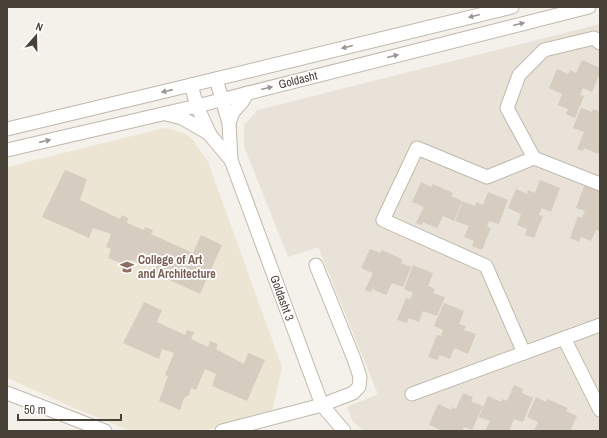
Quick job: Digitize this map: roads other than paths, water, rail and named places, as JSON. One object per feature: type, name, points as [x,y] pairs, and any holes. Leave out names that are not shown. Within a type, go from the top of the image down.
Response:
[{"type":"street","name":"Goldasht","points":[[7,129],[512,7]]},
{"type":"street","name":"Goldasht","points":[[7,150],[196,106],[573,9],[589,7]]},
{"type":"street","points":[[600,43],[594,38],[544,50],[519,75],[507,108],[534,158],[600,184]]},
{"type":"street","points":[[216,79],[229,124],[231,160]]},
{"type":"street","points":[[191,85],[196,106],[210,135],[231,160]]},
{"type":"street","points":[[229,124],[233,112],[242,102],[247,93]]},
{"type":"street","points":[[163,114],[182,118],[210,135]]},
{"type":"street","points":[[524,353],[486,266],[383,220],[417,148],[487,177],[534,158]]},
{"type":"street","name":"Goldasht 3","points":[[231,160],[322,405],[344,431]]},
{"type":"street","points":[[222,431],[322,405],[353,393],[359,387],[360,378],[354,360],[316,265]]},
{"type":"street","points":[[412,394],[600,325]]},
{"type":"street","points":[[564,338],[600,410]]},
{"type":"street","points":[[7,393],[105,431]]},
{"type":"place","name":"College of Art and Architecture","points":[[127,267]]}]
